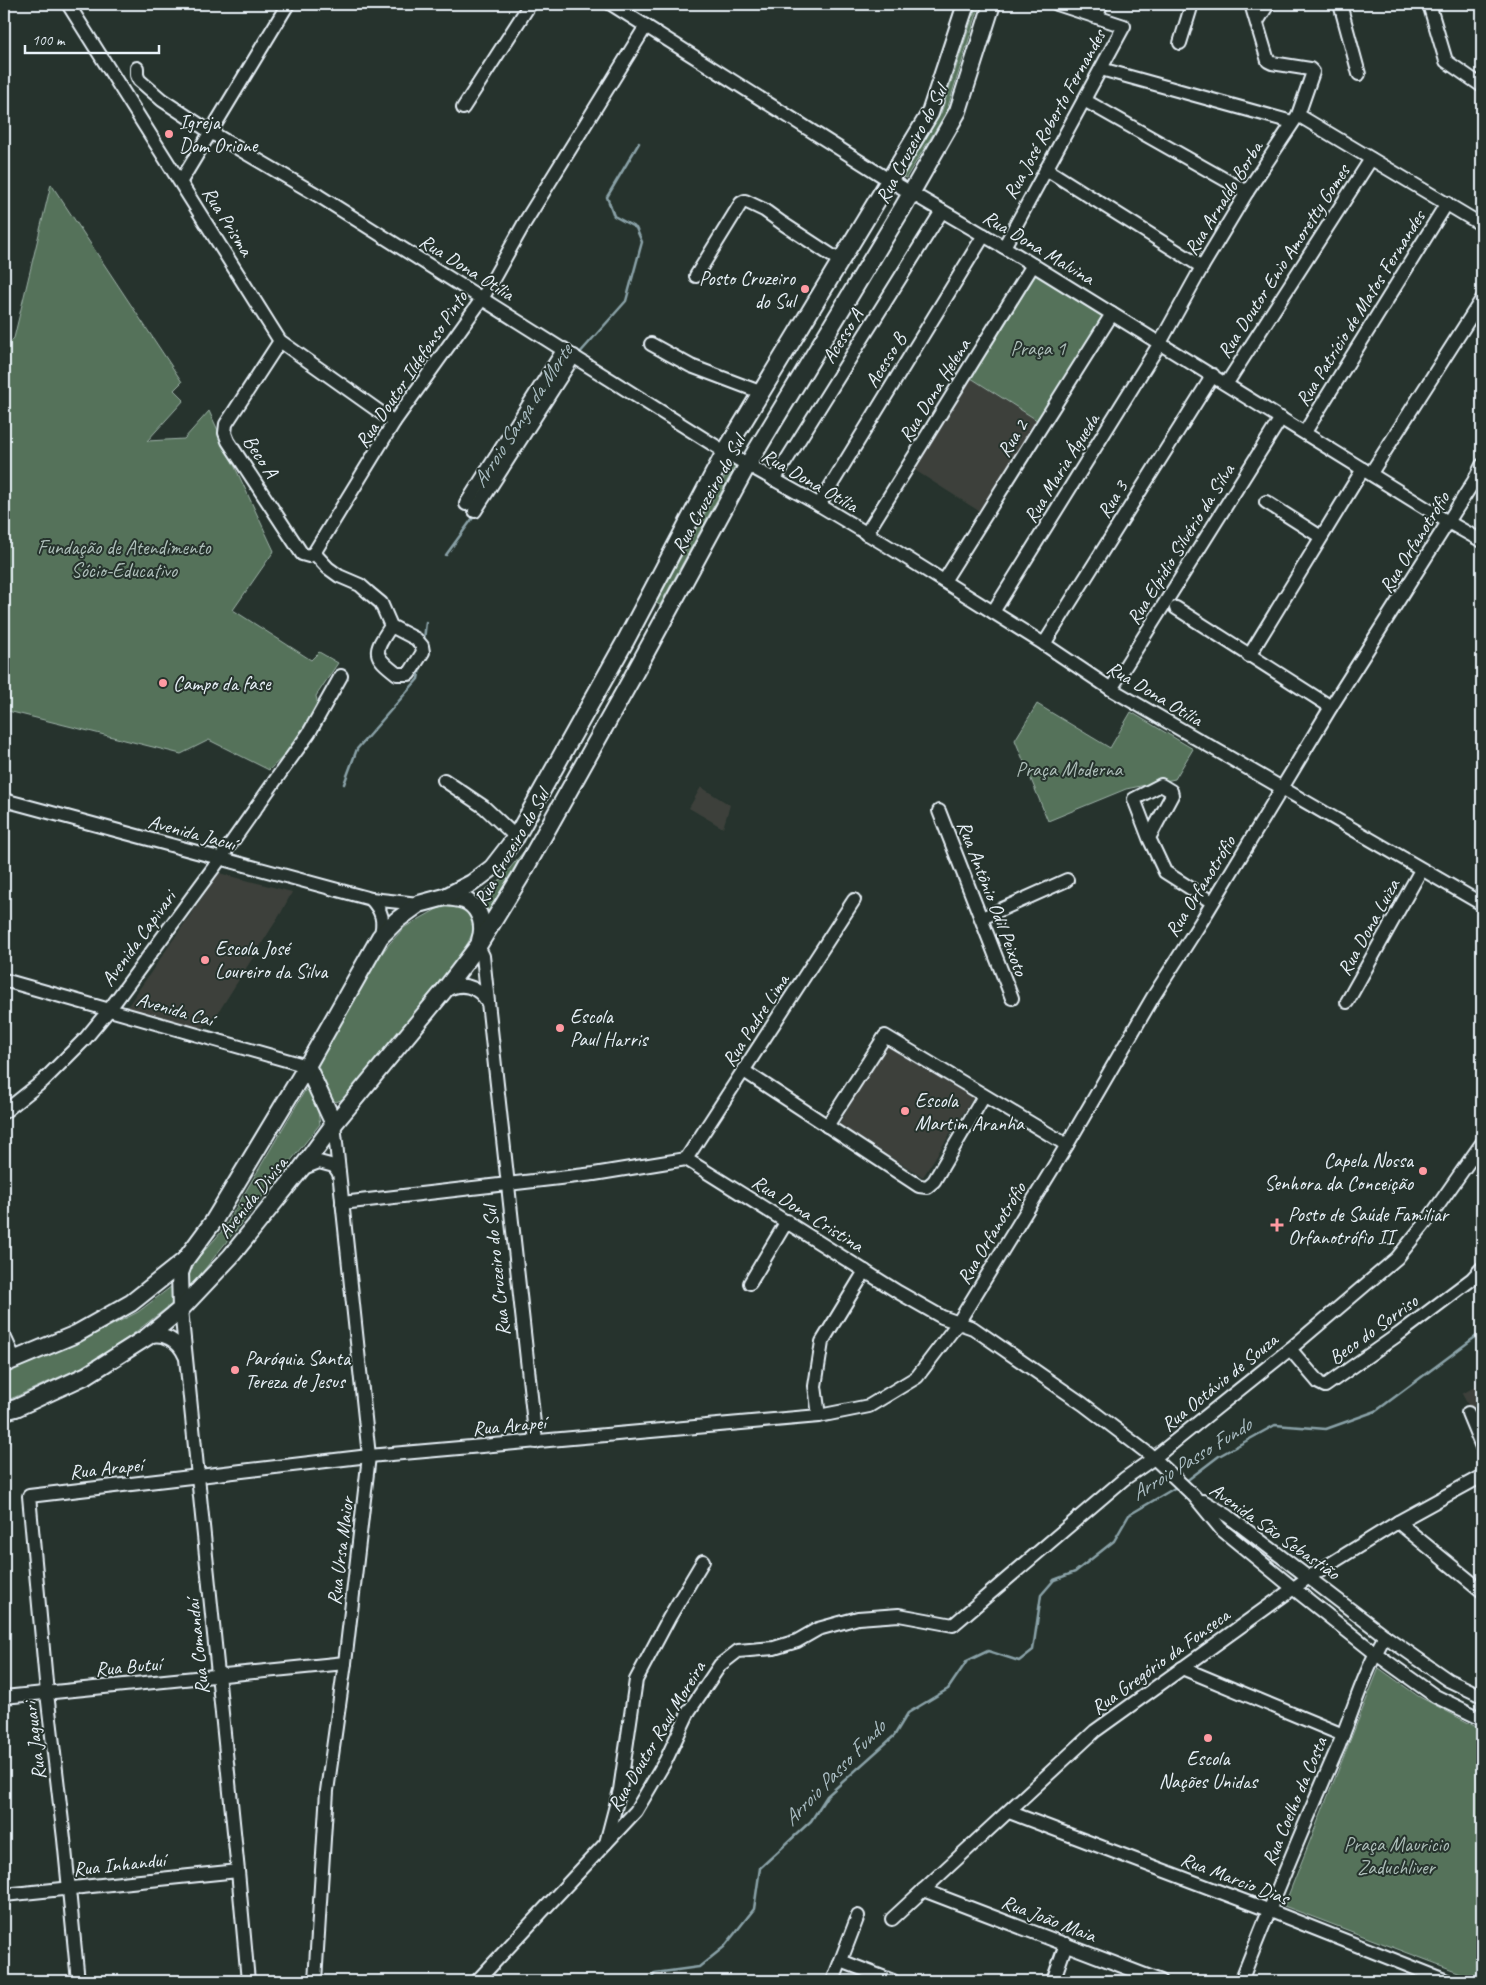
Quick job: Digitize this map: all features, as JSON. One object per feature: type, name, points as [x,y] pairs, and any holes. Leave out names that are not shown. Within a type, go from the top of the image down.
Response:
[{"type":"main road","name":"Rua Cruzeiro do Sul","points":[[445,897],[472,883],[492,868],[516,837],[626,640],[725,452],[930,113],[966,4]]},
{"type":"main road","name":"Rua Cruzeiro do Sul","points":[[478,946],[521,876],[633,676],[747,466],[958,111],[992,4]]},
{"type":"main road","points":[[445,897],[468,902],[475,908],[481,917],[483,927],[478,946]]},
{"type":"main road","name":"Avenida Divisa","points":[[9,1362],[76,1334],[131,1303],[185,1260],[213,1222],[368,961],[380,937],[419,904],[445,897]]},
{"type":"main road","name":"Avenida Divisa","points":[[12,1412],[87,1376],[147,1337],[181,1309],[231,1256],[301,1169],[334,1124],[443,992],[478,946]]},
{"type":"main road","points":[[306,1066],[334,1124]]},
{"type":"main road","points":[[181,1309],[180,1273],[185,1260]]},
{"type":"street","name":"Rua Prisma","points":[[68,4],[280,341],[394,422]]},
{"type":"street","points":[[181,181],[212,133],[288,4]]},
{"type":"street","points":[[463,108],[530,4]]},
{"type":"street","name":"Rua Dona Malvina","points":[[611,4],[889,180],[1004,247],[1227,383],[1448,522],[1482,541]]},
{"type":"street","points":[[1057,4],[1097,17],[1101,4]]},
{"type":"street","points":[[1180,43],[1192,4]]},
{"type":"street","points":[[1251,4],[1256,22]]},
{"type":"street","points":[[1256,22],[1268,4]]},
{"type":"street","points":[[1340,4],[1359,74]]},
{"type":"street","points":[[1429,4],[1446,61],[1482,86]]},
{"type":"street","name":"Rua José Roberto Fernandes","points":[[1004,247],[1124,26],[1097,17]]},
{"type":"street","name":"Rua Arnaldo Borba","points":[[1160,343],[1202,267],[1247,192],[1295,118],[1313,72],[1272,64],[1268,61],[1256,22]]},
{"type":"street","name":"Rua Doutor Ildefonso Pinto","points":[[314,554],[394,422],[482,299],[525,222],[646,26]]},
{"type":"street","name":"Rua Dona Otília","points":[[137,68],[136,75],[139,80],[162,100],[212,133],[319,196],[747,466],[819,505],[944,581],[1111,689],[1482,904]]},
{"type":"street","points":[[1101,69],[1295,118],[1371,159],[1482,225]]},
{"type":"street","points":[[1084,100],[1247,192]]},
{"type":"street","name":"Rua Doutor Enio Amoretty Gomes","points":[[1227,383],[1371,159]]},
{"type":"street","points":[[1046,169],[1202,267]]},
{"type":"street","points":[[696,276],[744,201],[764,210],[782,224],[840,261]]},
{"type":"street","name":"Rua Patrício de Matos Fernandes","points":[[1304,432],[1447,203]]},
{"type":"street","name":"Acesso A","points":[[774,480],[942,212]]},
{"type":"street","name":"Acesso B","points":[[819,505],[984,235]]},
{"type":"street","name":"Rua Dona Helena","points":[[866,534],[1033,265]]},
{"type":"street","points":[[1249,656],[1321,537],[1482,300]]},
{"type":"street","name":"Rua 2","points":[[944,581],[1112,314]]},
{"type":"street","name":"Beco A","points":[[280,341],[226,424],[225,433],[228,441],[302,554],[310,556],[314,554]]},
{"type":"street","name":"Rua Maria Águeda","points":[[993,612],[1160,343]]},
{"type":"street","points":[[651,344],[691,366],[760,392]]},
{"type":"street","points":[[471,507],[569,352]]},
{"type":"street","name":"Rua 3","points":[[1044,644],[1212,375]]},
{"type":"street","name":"Rua Elpídio Silvério da Silva","points":[[1111,689],[1281,418]]},
{"type":"street","name":"Rua Orfanotrófio","points":[[958,1323],[1067,1145],[1152,997],[1481,469]]},
{"type":"street","points":[[1266,502],[1321,537]]},
{"type":"street","points":[[314,554],[328,568],[339,576],[360,585],[381,603],[391,626]]},
{"type":"street","points":[[1176,608],[1331,707]]},
{"type":"street","name":"Avenida Capivari","points":[[4,1112],[43,1081],[85,1039],[109,1010],[220,859],[283,769],[308,733],[341,676]]},
{"type":"street","points":[[444,780],[484,807],[516,837]]},
{"type":"street","name":"Avenida Jacuí","points":[[4,800],[371,899],[419,904]]},
{"type":"street","name":"Rua Antônio Odil Peixoto","points":[[939,811],[1012,998]]},
{"type":"street","points":[[1149,838],[1165,872],[1212,902]]},
{"type":"street","name":"Rua Dona Luiza","points":[[1347,1002],[1422,870]]},
{"type":"street","points":[[982,918],[1068,880]]},
{"type":"street","points":[[371,899],[378,907],[384,922],[380,937]]},
{"type":"street","name":"Rua Padre Lima","points":[[686,1159],[854,900]]},
{"type":"street","name":"Rua Cruzeiro do Sul","points":[[478,946],[483,956],[489,1006],[536,1442]]},
{"type":"street","name":"Avenida Caí","points":[[4,980],[306,1066]]},
{"type":"street","points":[[443,992],[450,987],[470,986],[478,991],[489,1006]]},
{"type":"street","points":[[827,1126],[885,1036],[1067,1145]]},
{"type":"street","points":[[744,1071],[919,1186],[927,1187],[934,1181],[984,1096]]},
{"type":"street","name":"Rua Ursa Maior","points":[[315,1981],[327,1791],[345,1663],[369,1456],[334,1124]]},
{"type":"street","name":"Rua Octávio de Souza","points":[[953,1625],[1124,1479],[1154,1458],[1290,1349],[1397,1258],[1430,1217],[1482,1143]]},
{"type":"street","points":[[342,1203],[594,1174],[686,1159]]},
{"type":"street","name":"Rua Dona Cristina","points":[[686,1159],[942,1317],[973,1328],[1083,1404],[1154,1458],[1190,1492]]},
{"type":"street","points":[[301,1169],[319,1162],[334,1166],[339,1173]]},
{"type":"street","points":[[750,1283],[787,1221]]},
{"type":"street","name":"Beco do Sorriso","points":[[1290,1349],[1319,1383],[1325,1386],[1399,1334],[1472,1278],[1482,1268]]},
{"type":"street","points":[[820,1416],[815,1386],[822,1342],[865,1271]]},
{"type":"street","name":"Rua Comandaí","points":[[181,1309],[248,1981]]},
{"type":"street","name":"Rua Arapeí","points":[[29,1496],[369,1456],[820,1416],[869,1406],[917,1377],[958,1323]]},
{"type":"street","points":[[147,1337],[153,1335],[166,1336],[182,1350],[186,1359]]},
{"type":"street","points":[[4,1336],[9,1362]]},
{"type":"street","points":[[1468,1414],[1482,1447]]},
{"type":"street","name":"Rua Gregório da Fonseca","points":[[892,1919],[1095,1731],[1309,1577],[1398,1522],[1482,1476]]},
{"type":"street","name":"Avenida São Sebastião","points":[[1190,1492],[1228,1516],[1385,1636],[1448,1680],[1482,1696]]},
{"type":"street","name":"Avenida São Sebastião","points":[[1190,1492],[1222,1529],[1375,1653],[1435,1696],[1482,1719]]},
{"type":"street","name":"Rua Jaguari","points":[[29,1496],[47,1693],[78,1981]]},
{"type":"street","points":[[1398,1522],[1482,1591]]},
{"type":"street","points":[[606,1846],[620,1790],[636,1680],[669,1618],[703,1561]]},
{"type":"street","name":"Rua Doutor Raul Moreira","points":[[477,1981],[636,1812],[666,1760],[689,1710],[720,1665],[738,1652],[774,1648],[797,1641],[818,1629],[858,1618],[899,1615],[953,1625]]},
{"type":"street","name":"Rua Coelho da Costa","points":[[1241,1981],[1268,1910],[1343,1735],[1375,1653],[1385,1636]]},
{"type":"street","name":"Rua Butuí","points":[[4,1697],[345,1663]]},
{"type":"street","points":[[1182,1668],[1343,1735]]},
{"type":"street","name":"Rua Marcio Dias","points":[[1009,1812],[1268,1910],[1447,1981]]},
{"type":"street","name":"Rua Inhanduí","points":[[4,1894],[238,1871]]},
{"type":"street","name":"Rua João Maia","points":[[923,1890],[1161,1981]]},
{"type":"street","points":[[833,1981],[858,1916]]},
{"type":"street","points":[[1052,1981],[1066,1944]]},
{"type":"street","points":[[841,1961],[893,1981]]},
{"type":"shaded area","points":[[971,378],[1040,422],[982,513],[913,469]]},
{"type":"shaded area","points":[[701,787],[730,805],[723,828],[689,808]]},
{"type":"shaded area","name":"Escola José Loureiro da Silva","points":[[219,873],[292,892],[281,913],[216,1016],[200,1030],[127,1007]]},
{"type":"shaded area","name":"Escola Martim Aranha","points":[[887,1045],[973,1098],[923,1177],[838,1125]]},
{"type":"shaded area","points":[[1482,1383],[1482,1431],[1462,1394]]},
{"type":"green space","points":[[977,4],[980,4],[946,113],[906,178],[903,177],[941,113]]},
{"type":"green space","name":"Fundação de Atendimento Sócio-Educativo","points":[[51,184],[182,382],[174,390],[184,400],[147,441],[184,439],[209,411],[274,551],[233,610],[311,660],[319,652],[338,663],[316,696],[318,705],[286,754],[269,770],[209,740],[181,754],[4,710],[4,349],[14,338]]},
{"type":"green space","name":"Praça 1","points":[[1036,275],[1106,319],[1040,422],[971,378]]},
{"type":"green space","points":[[732,463],[736,465],[660,605],[656,603]]},
{"type":"green space","name":"Praça Moderna","points":[[1037,704],[1110,748],[1131,712],[1193,749],[1175,779],[1126,789],[1048,821],[1015,740]]},
{"type":"green space","points":[[524,851],[486,916],[472,899],[501,879]]},
{"type":"green space","points":[[452,904],[464,909],[473,917],[474,921],[469,941],[456,962],[417,1013],[343,1099],[336,1102],[331,1099],[322,1084],[316,1061],[374,964],[405,927],[437,909]]},
{"type":"green space","points":[[307,1087],[315,1098],[320,1124],[193,1284],[189,1285],[186,1282],[189,1268],[223,1230]]},
{"type":"green space","points":[[172,1286],[173,1303],[129,1337],[88,1364],[4,1401],[4,1373],[79,1342],[138,1312]]},
{"type":"green space","name":"Praça Mauricio Zaduchliver","points":[[1379,1668],[1418,1696],[1482,1730],[1482,1981],[1284,1906]]},
{"type":"waterway","name":"Arroio Sanga da Morte","points":[[578,355],[626,301],[642,242],[636,228],[614,216],[607,197],[639,143]]},
{"type":"waterway","name":"Arroio Sanga da Morte","points":[[446,555],[475,515]]},
{"type":"waterway","name":"Arroio Sanga da Morte","points":[[424,640],[426,622]]},
{"type":"waterway","name":"Arroio Sanga da Morte","points":[[344,784],[357,749],[418,679],[420,668]]},
{"type":"waterway","name":"Arroio Passo Fundo","points":[[1185,1482],[1219,1456],[1275,1425],[1326,1429],[1376,1411],[1482,1332]]},
{"type":"waterway","name":"Arroio Passo Fundo","points":[[650,1981],[655,1973],[699,1967],[724,1947],[754,1909],[760,1868],[811,1821],[827,1796],[894,1736],[908,1713],[948,1689],[967,1661],[988,1651],[1019,1661],[1033,1650],[1041,1595],[1054,1580],[1075,1572],[1114,1541],[1129,1515],[1178,1486]]},
{"type":"place","name":"Igreja Dom Orione","points":[[169,134]]},
{"type":"place","name":"Posto Cruzeiro do Sul","points":[[805,289]]},
{"type":"place","name":"Campo da fase","points":[[163,683]]},
{"type":"place","name":"Escola José Loureiro da Silva","points":[[205,960]]},
{"type":"place","name":"Escola Paul Harris","points":[[560,1028]]},
{"type":"place","name":"Escola Martim Aranha","points":[[905,1111]]},
{"type":"place","name":"Capela Nossa Senhora da Conceição","points":[[1423,1171]]},
{"type":"place","name":"Posto de Saúde Familiar Orfanotrófio II","points":[[1277,1225]]},
{"type":"place","name":"Paróquia Santa Tereza de Jesus","points":[[235,1370]]},
{"type":"place","name":"Escola Nações Unidas","points":[[1208,1738]]}]
